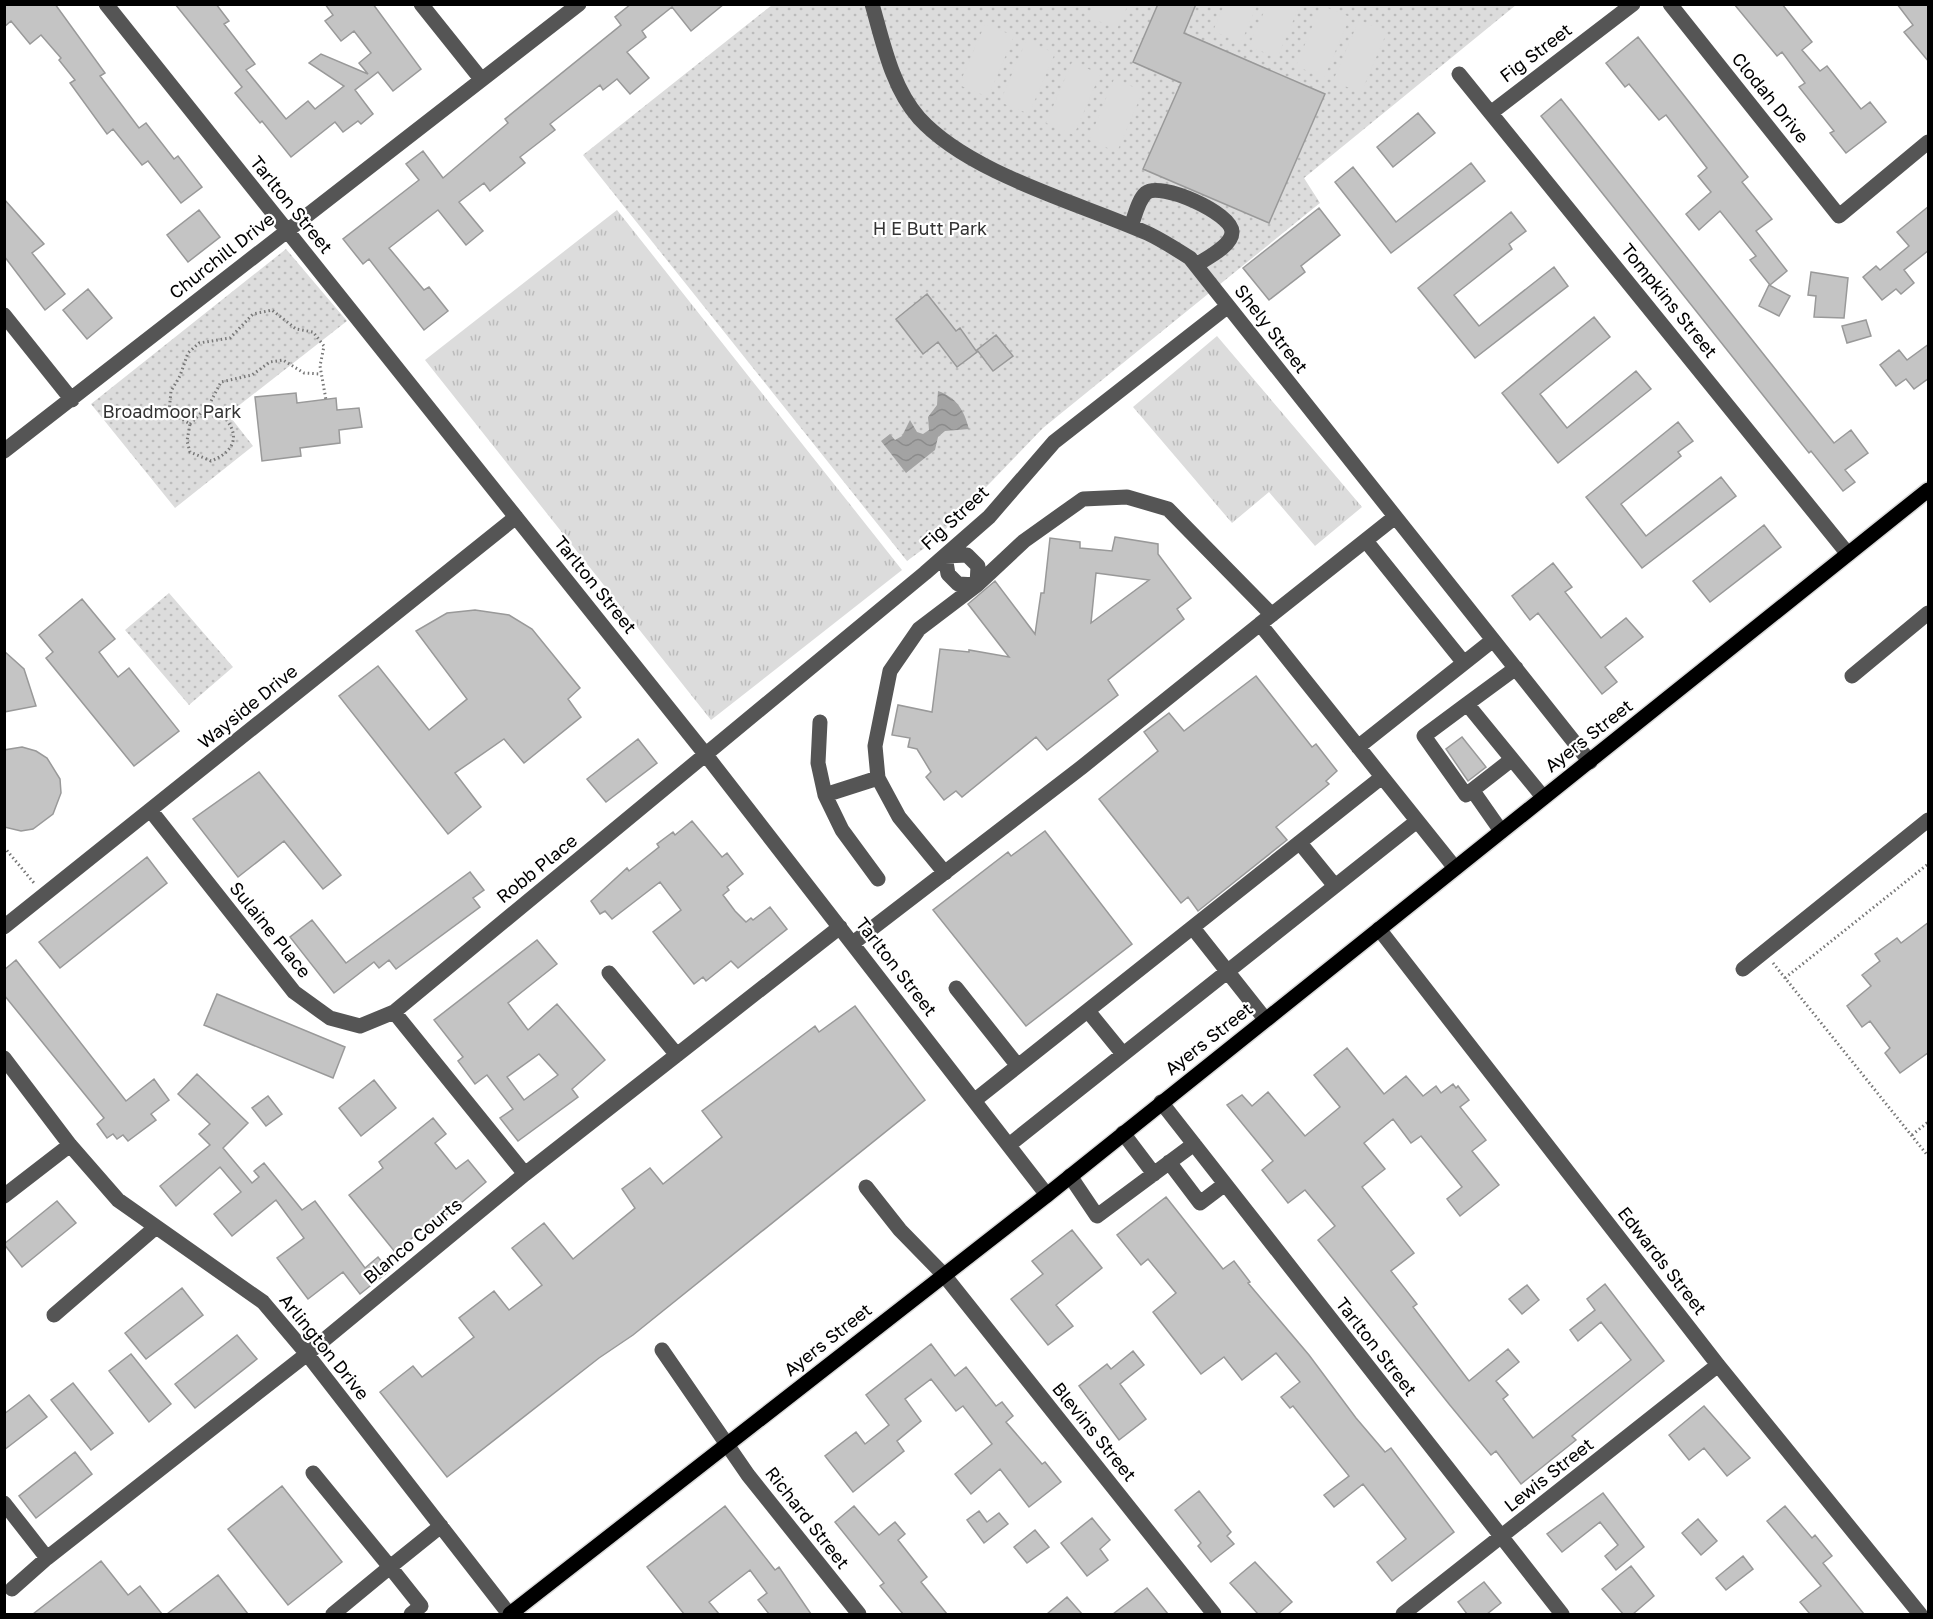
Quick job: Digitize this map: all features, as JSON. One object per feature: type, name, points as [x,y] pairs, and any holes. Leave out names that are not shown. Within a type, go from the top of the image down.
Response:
[{"type":"main road","name":"Ayers Street","points":[[510,1614],[726,1443],[1047,1195],[1929,490]]},
{"type":"street","name":"Tarlton Street","points":[[106,4],[706,755],[1047,1195]]},
{"type":"street","points":[[421,4],[481,79]]},
{"type":"street","name":"Churchill Drive","points":[[4,451],[579,4]]},
{"type":"street","name":"Shely Street","points":[[872,4],[892,72],[918,117],[956,150],[1012,177],[1131,226],[1191,258],[1590,762]]},
{"type":"street","name":"Fig Street","points":[[1492,112],[1633,4]]},
{"type":"street","name":"Clodah Drive","points":[[1670,4],[1839,216],[1929,142]]},
{"type":"street","name":"Tompkins Street","points":[[1459,74],[1848,554]]},
{"type":"street","points":[[1131,226],[1146,194],[1153,189],[1175,194],[1220,215],[1229,223],[1232,232],[1229,241],[1196,265]]},
{"type":"street","name":"Fig Street","points":[[706,755],[989,517],[1054,442],[1228,306]]},
{"type":"street","points":[[4,315],[72,400]]},
{"type":"street","points":[[945,873],[899,817],[878,778],[875,746],[890,671],[919,629],[977,585],[1024,541],[1083,499],[1126,497],[1168,509],[1266,620],[1358,747],[1455,868]]},
{"type":"street","name":"Wayside Drive","points":[[4,927],[516,517]]},
{"type":"street","points":[[853,943],[1082,767],[1395,517]]},
{"type":"street","points":[[1366,540],[1464,663]]},
{"type":"street","points":[[945,555],[968,555],[978,566],[977,585],[958,584],[948,574],[945,555]]},
{"type":"street","points":[[1852,676],[1929,613]]},
{"type":"street","points":[[1358,747],[1493,640]]},
{"type":"street","points":[[1512,760],[1466,795],[1424,736],[1516,668]]},
{"type":"street","points":[[1467,704],[1543,797]]},
{"type":"street","points":[[820,722],[818,763],[825,795],[842,830],[878,879]]},
{"type":"street","name":"Robb Place","points":[[394,1012],[706,755]]},
{"type":"street","points":[[975,1100],[1382,777]]},
{"type":"street","points":[[825,795],[878,778]]},
{"type":"street","points":[[1473,791],[1501,831]]},
{"type":"street","name":"Sulaine Place","points":[[151,811],[294,992],[330,1018],[360,1026],[394,1012]]},
{"type":"street","points":[[1743,969],[1929,820]]},
{"type":"street","points":[[1009,1144],[1417,821]]},
{"type":"street","points":[[1300,843],[1335,886]]},
{"type":"street","name":"Blanco Courts","points":[[12,1589],[47,1558],[307,1354],[525,1174],[840,927]]},
{"type":"street","points":[[1192,928],[1265,1019]]},
{"type":"street","name":"Edwards Street","points":[[1379,928],[1718,1365],[1920,1614]]},
{"type":"street","points":[[609,973],[677,1055]]},
{"type":"street","points":[[956,988],[1018,1066]]},
{"type":"street","points":[[1088,1011],[1123,1054]]},
{"type":"street","points":[[394,1012],[525,1174]]},
{"type":"street","name":"Arlington Drive","points":[[4,1058],[70,1145],[118,1200],[263,1302],[307,1354],[510,1614]]},
{"type":"street","name":"Tarlton Street","points":[[1161,1102],[1500,1538],[1562,1614]]},
{"type":"street","points":[[1123,1133],[1154,1174]]},
{"type":"street","points":[[1070,1176],[1097,1216],[1194,1144]]},
{"type":"street","points":[[4,1196],[70,1145]]},
{"type":"street","points":[[1169,1162],[1200,1203],[1225,1184]]},
{"type":"street","name":"Blevins Street","points":[[866,1187],[900,1230],[944,1275],[1214,1614]]},
{"type":"street","points":[[54,1314],[156,1227]]},
{"type":"street","name":"Richard Street","points":[[662,1350],[726,1443],[859,1614]]},
{"type":"street","name":"Lewis Street","points":[[1403,1614],[1718,1365]]},
{"type":"street","points":[[313,1473],[422,1606],[411,1614]]},
{"type":"street","points":[[4,1503],[47,1558]]},
{"type":"street","points":[[333,1614],[441,1526]]},
{"type":"path","points":[[190,424],[169,412],[171,391],[180,376],[188,353],[198,344],[230,338],[254,314],[272,310],[296,330],[313,332],[324,346],[320,366],[326,400]]},
{"type":"path","points":[[209,405],[230,424],[234,434],[232,448],[223,456],[211,461],[190,452],[188,441],[190,424],[209,405],[221,382],[252,375],[270,362],[283,360],[303,373],[321,374]]},
{"type":"path","points":[[4,847],[44,896]]},
{"type":"path","points":[[1785,978],[1929,864]]},
{"type":"path","points":[[1764,951],[1929,1156]]},
{"type":"path","points":[[1912,1135],[1929,1122]]},
{"type":"green space","name":"H E Butt Park","points":[[772,5],[1516,5],[1304,178],[1320,203],[1043,428],[934,541],[907,561],[583,155]]},
{"type":"green space","points":[[1094,5],[1128,5],[1117,29],[1089,17]]},
{"type":"green space","points":[[1224,5],[1257,5],[1241,43],[1213,31]]},
{"type":"green space","points":[[1267,5],[1300,5],[1277,58],[1249,46]]},
{"type":"green space","points":[[1321,5],[1350,17],[1324,78],[1296,66]]},
{"type":"green space","points":[[1359,20],[1387,32],[1361,93],[1333,81]]},
{"type":"green space","points":[[985,24],[1014,36],[988,97],[959,85]]},
{"type":"green space","points":[[1026,41],[1055,53],[1029,114],[1000,102]]},
{"type":"green space","points":[[1072,62],[1100,74],[1074,135],[1046,123]]},
{"type":"green space","points":[[1114,79],[1143,91],[1117,152],[1089,140]]},
{"type":"green space","points":[[617,210],[902,570],[711,720],[425,360]]},
{"type":"green space","name":"Broadmoor Park","points":[[286,249],[347,321],[228,414],[253,446],[175,508],[91,404]]},
{"type":"green space","points":[[1217,336],[1362,507],[1315,546],[1269,492],[1232,523],[1133,407]]},
{"type":"green space","points":[[169,593],[233,667],[189,705],[125,630]]},
{"type":"water","points":[[938,391],[955,401],[965,416],[969,429],[945,431],[938,437],[935,450],[906,473],[881,441],[890,434],[895,440],[902,436],[910,420],[917,432],[923,434],[929,430],[928,417],[937,405]]},
{"type":"building","points":[[4,4],[55,4],[105,73],[100,76],[139,128],[146,123],[174,159],[178,156],[202,187],[181,203],[148,161],[142,165],[113,129],[107,134],[70,83],[75,80],[59,60],[61,58],[41,35],[30,44],[11,21],[4,27]]},
{"type":"building","points":[[175,4],[216,4],[229,21],[224,24],[255,64],[246,70],[286,119],[308,101],[315,109],[344,86],[309,63],[321,54],[368,74],[359,63],[371,53],[354,31],[341,41],[325,21],[333,15],[325,4],[373,4],[421,69],[393,91],[378,72],[355,90],[373,114],[361,124],[358,121],[343,132],[335,122],[291,157],[262,121],[260,123],[235,93],[242,87]]},
{"type":"building","points":[[631,4],[724,4],[691,31],[672,7],[642,31],[646,37],[627,52],[649,78],[630,94],[617,79],[603,90],[600,85],[550,124],[555,130],[520,157],[525,163],[490,191],[484,183],[459,202],[483,231],[466,245],[438,210],[389,248],[424,290],[429,287],[448,311],[424,330],[369,259],[363,264],[343,239],[419,180],[406,164],[423,151],[443,178],[508,123],[505,119],[621,25],[615,17]]},
{"type":"building","points":[[1158,4],[1196,4],[1184,33],[1325,94],[1269,223],[1143,169],[1181,83],[1133,62]]},
{"type":"building","points":[[1734,4],[1782,4],[1812,42],[1802,50],[1820,71],[1827,66],[1861,109],[1870,102],[1886,122],[1846,153],[1830,133],[1834,131],[1799,87],[1805,83],[1782,52],[1777,56]]},
{"type":"building","points":[[1897,4],[1929,4],[1929,62],[1904,32],[1913,25]]},
{"type":"building","points":[[1638,37],[1748,177],[1742,182],[1772,219],[1756,231],[1787,271],[1770,285],[1750,260],[1756,256],[1720,211],[1699,230],[1686,214],[1711,192],[1698,176],[1707,168],[1666,115],[1659,120],[1629,84],[1625,87],[1606,63]]},
{"type":"building","points":[[1561,99],[1834,443],[1851,430],[1868,453],[1845,470],[1855,482],[1843,491],[1811,451],[1809,453],[1541,116]]},
{"type":"building","points":[[1418,113],[1435,133],[1393,167],[1377,147]]},
{"type":"building","points":[[1471,163],[1485,181],[1391,253],[1335,182],[1353,167],[1396,222]]},
{"type":"building","points":[[4,199],[44,244],[32,253],[65,294],[45,310],[4,256]]},
{"type":"building","points":[[1929,206],[1929,250],[1904,270],[1914,283],[1901,294],[1896,289],[1882,300],[1863,277],[1876,266],[1880,270],[1909,246],[1897,232]]},
{"type":"building","points":[[1319,208],[1340,235],[1301,266],[1305,272],[1269,300],[1243,268]]},
{"type":"building","points":[[199,210],[220,237],[188,262],[167,235]]},
{"type":"building","points":[[1511,212],[1526,231],[1509,244],[1512,249],[1454,295],[1479,326],[1554,267],[1568,286],[1475,358],[1418,288]]},
{"type":"building","points":[[1811,272],[1848,278],[1844,318],[1814,317],[1816,296],[1808,295]]},
{"type":"building","points":[[1769,285],[1790,296],[1779,316],[1759,306]]},
{"type":"building","points":[[88,289],[112,318],[87,339],[63,310]]},
{"type":"building","points":[[927,294],[956,331],[960,328],[977,352],[957,367],[938,342],[923,354],[896,319]]},
{"type":"building","points":[[1594,317],[1610,337],[1540,394],[1567,428],[1636,371],[1651,389],[1558,463],[1502,393]]},
{"type":"building","points":[[1866,320],[1871,336],[1847,343],[1842,326]]},
{"type":"building","points":[[996,335],[1013,356],[993,371],[977,350]]},
{"type":"building","points":[[1929,344],[1929,378],[1914,389],[1906,379],[1896,386],[1880,365],[1899,350],[1907,360]]},
{"type":"building","points":[[296,393],[297,403],[336,398],[337,410],[359,408],[362,427],[339,430],[340,443],[300,448],[301,456],[262,461],[255,397]]},
{"type":"building","points":[[1678,422],[1693,441],[1678,452],[1681,456],[1621,504],[1646,536],[1721,477],[1736,496],[1642,568],[1586,497]]},
{"type":"building","points":[[1764,525],[1781,547],[1710,602],[1693,581]]},
{"type":"building","points":[[1115,537],[1158,544],[1158,554],[1191,598],[1177,609],[1184,619],[1108,680],[1118,695],[1047,750],[1036,737],[962,797],[956,791],[944,800],[926,777],[931,772],[917,749],[908,747],[910,738],[892,735],[898,705],[932,712],[940,649],[969,652],[969,650],[1009,657],[968,604],[995,581],[1035,634],[1041,593],[1044,593],[1050,538],[1080,542],[1080,548],[1112,551]],"holes":[[[1096,573],[1149,580],[1091,623]]]},
{"type":"building","points":[[1553,563],[1572,587],[1565,592],[1601,638],[1626,618],[1643,637],[1605,667],[1617,682],[1602,694],[1538,613],[1530,620],[1512,596]]},
{"type":"building","points":[[82,599],[115,639],[99,652],[118,677],[129,668],[179,731],[134,766],[46,658],[53,652],[39,635]]},
{"type":"building","points":[[475,610],[509,615],[532,629],[580,688],[568,699],[581,717],[524,763],[504,739],[455,773],[481,807],[448,834],[339,696],[378,666],[429,730],[467,699],[416,631],[447,613]]},
{"type":"building","points":[[4,651],[24,669],[36,706],[4,712]]},
{"type":"building","points":[[1256,676],[1312,747],[1316,744],[1337,771],[1326,781],[1329,784],[1276,827],[1287,840],[1198,911],[1188,897],[1181,903],[1099,799],[1158,751],[1144,732],[1169,713],[1184,731]]},
{"type":"building","points":[[1462,737],[1486,767],[1468,781],[1446,749]]},
{"type":"building","points":[[638,739],[657,763],[606,802],[587,779]]},
{"type":"building","points":[[22,747],[36,751],[47,758],[60,779],[61,793],[53,814],[33,829],[21,831],[4,827],[4,750]]},
{"type":"building","points":[[259,772],[341,875],[323,889],[284,841],[238,877],[193,819]]},
{"type":"building","points":[[692,821],[722,857],[727,853],[743,874],[727,887],[729,890],[723,895],[735,911],[746,922],[751,918],[753,920],[770,907],[787,929],[738,968],[731,961],[706,981],[703,977],[694,984],[653,932],[681,910],[660,882],[612,919],[605,911],[600,914],[591,901],[627,868],[629,871],[659,847],[657,844],[673,832],[675,835]]},
{"type":"building","points":[[1045,831],[1132,944],[1026,1026],[933,910],[1008,852],[1011,856]]},
{"type":"building","points":[[147,857],[167,883],[60,968],[39,942]]},
{"type":"building","points":[[470,872],[484,890],[473,898],[480,907],[396,969],[389,960],[379,968],[374,962],[334,993],[290,937],[312,920],[346,963]]},
{"type":"building","points":[[1929,922],[1929,1052],[1900,1073],[1885,1053],[1890,1048],[1870,1021],[1862,1027],[1847,1006],[1871,986],[1862,975],[1880,961],[1875,954],[1897,938],[1901,943]]},
{"type":"building","points":[[537,940],[557,964],[508,1003],[528,1030],[557,1004],[605,1060],[572,1089],[578,1097],[518,1141],[500,1118],[513,1109],[487,1075],[475,1084],[458,1061],[463,1057],[434,1020]],"holes":[[[539,1054],[558,1075],[524,1100],[507,1077]]]},
{"type":"building","points":[[16,960],[126,1101],[154,1079],[169,1100],[151,1114],[156,1120],[128,1141],[123,1135],[117,1139],[113,1134],[107,1138],[97,1124],[104,1118],[4,995],[4,970]]},
{"type":"building","points":[[217,994],[345,1047],[333,1078],[204,1025]]},
{"type":"building","points":[[855,1006],[925,1100],[633,1335],[599,1358],[447,1477],[380,1392],[413,1366],[422,1377],[474,1337],[459,1318],[494,1291],[509,1310],[542,1285],[512,1248],[544,1223],[573,1259],[635,1208],[622,1189],[650,1168],[663,1184],[722,1137],[702,1111],[815,1026],[819,1032]]},
{"type":"building","points":[[1347,1048],[1384,1094],[1406,1076],[1423,1096],[1436,1086],[1441,1093],[1453,1084],[1456,1088],[1458,1086],[1469,1100],[1460,1107],[1486,1140],[1472,1151],[1499,1185],[1460,1216],[1447,1199],[1462,1187],[1421,1136],[1411,1143],[1393,1119],[1364,1143],[1385,1169],[1362,1187],[1414,1253],[1391,1271],[1417,1304],[1413,1307],[1469,1381],[1508,1349],[1519,1362],[1496,1381],[1508,1395],[1503,1399],[1533,1438],[1631,1360],[1601,1322],[1578,1341],[1570,1330],[1595,1310],[1587,1299],[1605,1284],[1664,1361],[1572,1436],[1576,1440],[1521,1484],[1496,1451],[1491,1455],[1318,1240],[1335,1226],[1305,1190],[1288,1203],[1262,1170],[1273,1161],[1227,1105],[1242,1095],[1252,1106],[1268,1092],[1305,1136],[1340,1107],[1314,1075]]},
{"type":"building","points":[[197,1074],[248,1123],[223,1148],[252,1183],[259,1177],[254,1171],[264,1163],[302,1210],[315,1201],[365,1268],[378,1257],[389,1271],[360,1294],[343,1272],[308,1299],[277,1258],[304,1238],[276,1200],[232,1236],[214,1214],[241,1192],[220,1167],[176,1206],[160,1186],[210,1145],[199,1134],[210,1124],[178,1094]]},
{"type":"building","points":[[374,1080],[396,1108],[361,1136],[339,1108]]},
{"type":"building","points":[[268,1096],[282,1114],[266,1126],[252,1108]]},
{"type":"building","points":[[433,1118],[446,1134],[435,1143],[456,1169],[468,1160],[486,1182],[430,1229],[427,1226],[395,1252],[349,1195],[383,1168],[379,1162]]},
{"type":"building","points":[[1166,1197],[1223,1269],[1234,1261],[1250,1282],[1248,1283],[1309,1355],[1356,1418],[1385,1452],[1391,1448],[1454,1532],[1392,1581],[1377,1562],[1406,1539],[1363,1484],[1334,1507],[1324,1495],[1349,1476],[1293,1406],[1290,1408],[1281,1397],[1300,1382],[1276,1353],[1242,1380],[1224,1357],[1201,1374],[1153,1312],[1176,1293],[1148,1259],[1141,1265],[1117,1235]]},
{"type":"building","points":[[57,1201],[76,1223],[22,1267],[4,1244]]},
{"type":"building","points":[[1072,1230],[1102,1268],[1056,1305],[1073,1326],[1048,1345],[1011,1299],[1043,1274],[1032,1261]]},
{"type":"building","points":[[1527,1285],[1539,1300],[1522,1314],[1509,1299]]},
{"type":"building","points":[[182,1288],[203,1315],[146,1359],[125,1333]]},
{"type":"building","points":[[237,1335],[257,1359],[195,1408],[175,1384]]},
{"type":"building","points":[[931,1344],[955,1376],[966,1367],[996,1406],[1002,1402],[1013,1416],[1006,1422],[1042,1464],[1045,1462],[1061,1482],[1029,1507],[1000,1469],[971,1494],[955,1474],[992,1444],[963,1406],[956,1411],[931,1379],[905,1399],[921,1421],[897,1441],[904,1451],[853,1492],[825,1456],[856,1432],[865,1444],[889,1425],[866,1395]]},
{"type":"building","points":[[1133,1351],[1144,1365],[1120,1384],[1146,1419],[1119,1440],[1079,1386],[1107,1364],[1111,1369]]},
{"type":"building","points":[[131,1354],[171,1404],[149,1422],[109,1371]]},
{"type":"building","points":[[73,1383],[113,1433],[91,1450],[51,1400]]},
{"type":"building","points":[[29,1395],[47,1417],[4,1450],[4,1414]]},
{"type":"building","points":[[1704,1406],[1750,1458],[1727,1476],[1704,1448],[1689,1460],[1669,1435]]},
{"type":"building","points":[[75,1452],[92,1474],[36,1518],[19,1496]]},
{"type":"building","points":[[282,1486],[342,1562],[288,1605],[228,1529]]},
{"type":"building","points":[[1199,1491],[1231,1532],[1227,1536],[1234,1544],[1211,1562],[1198,1546],[1201,1543],[1175,1510]]},
{"type":"building","points":[[1603,1493],[1644,1547],[1616,1570],[1605,1556],[1618,1545],[1600,1522],[1562,1552],[1547,1534]]},
{"type":"building","points":[[725,1506],[775,1570],[779,1567],[811,1614],[769,1614],[758,1600],[767,1593],[750,1570],[709,1602],[719,1614],[684,1614],[647,1567]]},
{"type":"building","points":[[854,1506],[879,1535],[895,1522],[905,1534],[898,1540],[927,1577],[921,1582],[947,1614],[903,1614],[880,1586],[884,1583],[835,1522]]},
{"type":"building","points":[[1785,1506],[1812,1538],[1815,1535],[1832,1556],[1823,1563],[1864,1614],[1810,1614],[1800,1602],[1821,1586],[1767,1521]]},
{"type":"building","points":[[979,1511],[987,1522],[999,1513],[1008,1524],[984,1543],[967,1520]]},
{"type":"building","points":[[1092,1518],[1110,1540],[1100,1549],[1108,1560],[1087,1576],[1061,1543]]},
{"type":"building","points":[[1698,1519],[1717,1541],[1701,1555],[1682,1533]]},
{"type":"building","points":[[1035,1530],[1049,1547],[1027,1563],[1014,1547]]},
{"type":"building","points":[[1743,1556],[1753,1569],[1726,1590],[1716,1578]]},
{"type":"building","points":[[101,1561],[128,1595],[140,1586],[162,1614],[33,1614]]},
{"type":"building","points":[[1255,1562],[1292,1602],[1278,1614],[1258,1614],[1230,1583]]},
{"type":"building","points":[[1631,1566],[1654,1596],[1633,1614],[1623,1614],[1602,1589]]},
{"type":"building","points":[[218,1575],[248,1614],[167,1614]]},
{"type":"building","points":[[1484,1582],[1501,1603],[1487,1614],[1467,1614],[1458,1602]]},
{"type":"building","points":[[1147,1588],[1168,1614],[1113,1614]]},
{"type":"building","points":[[1067,1597],[1082,1614],[1047,1614]]}]
